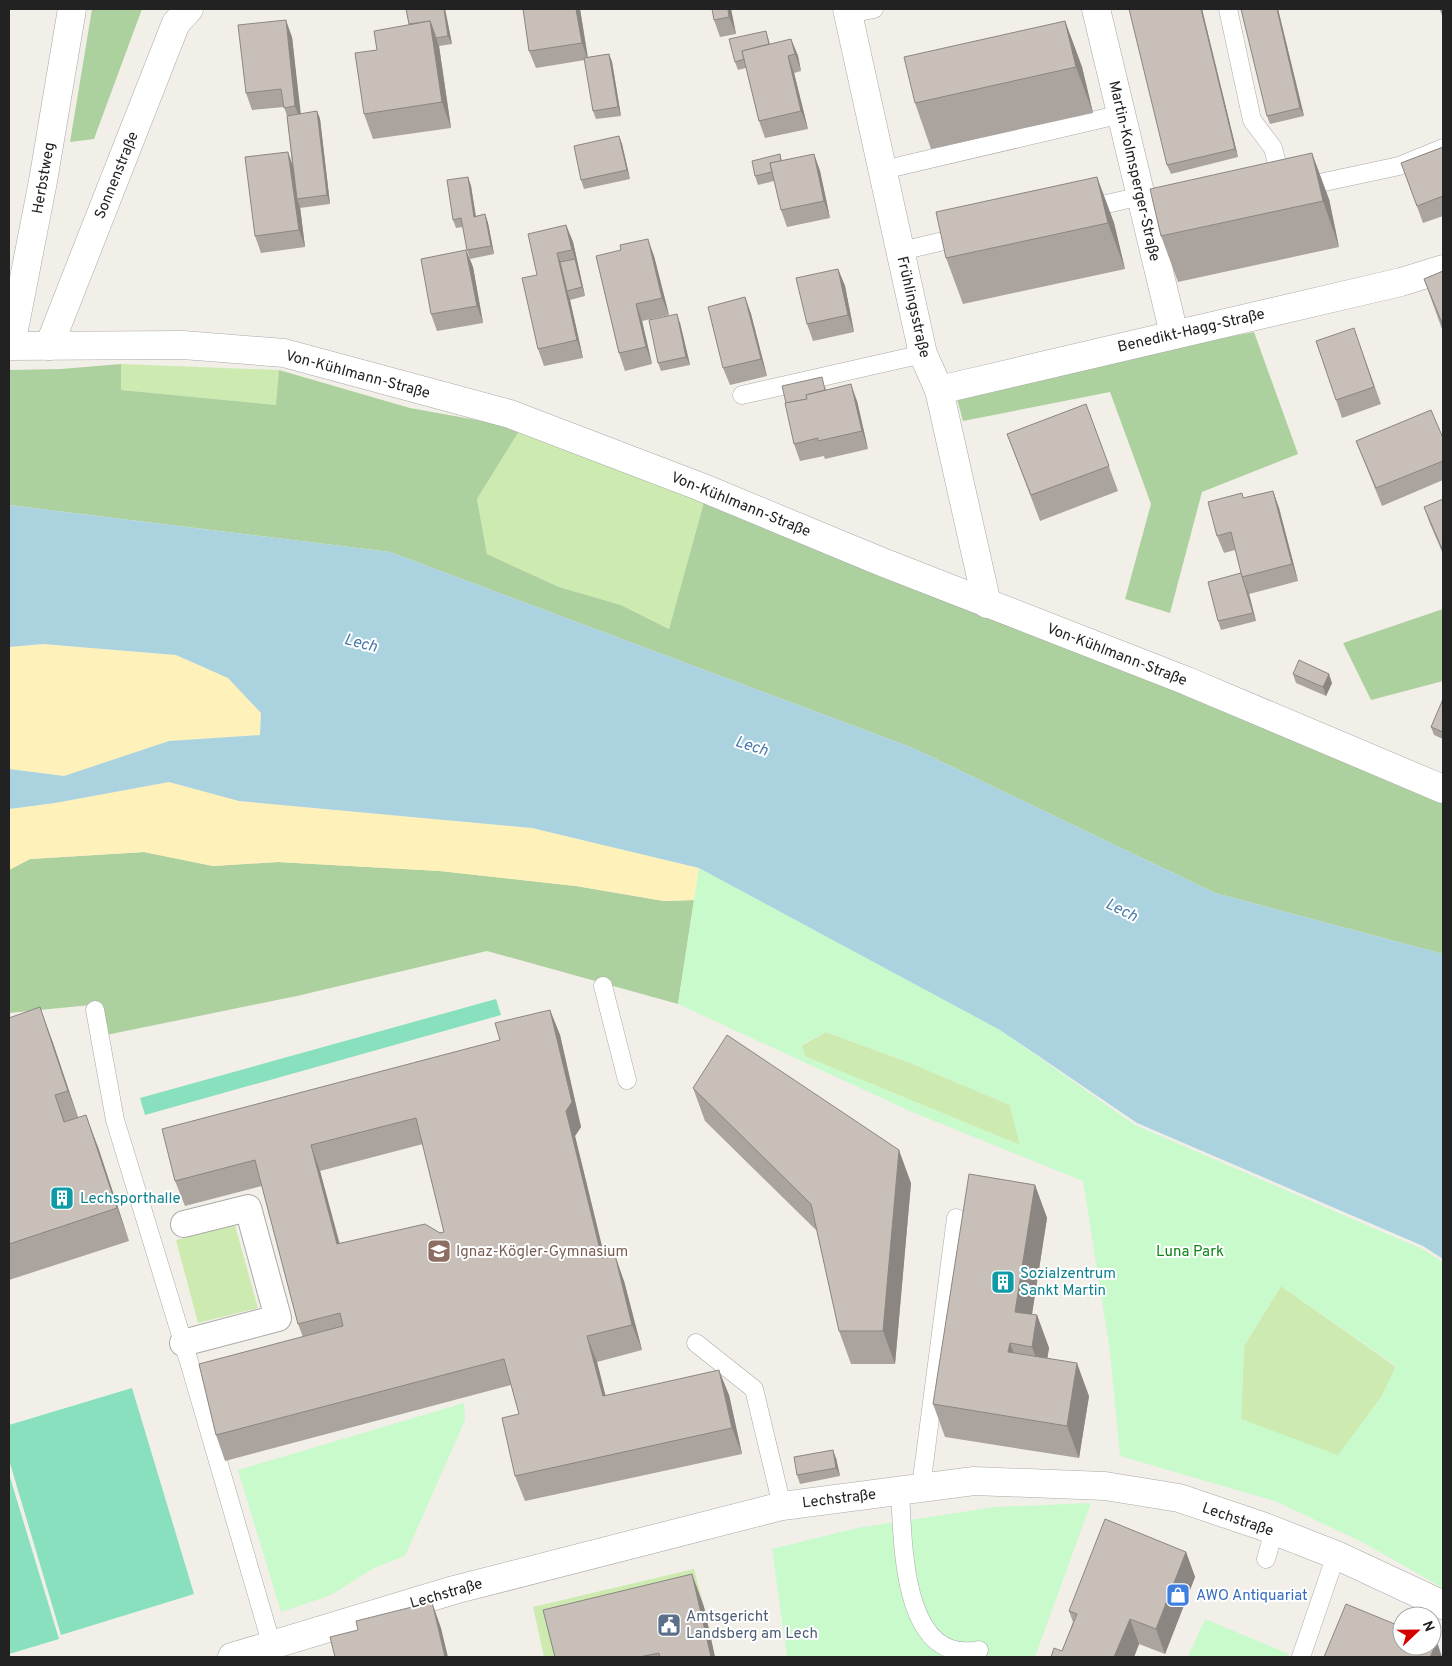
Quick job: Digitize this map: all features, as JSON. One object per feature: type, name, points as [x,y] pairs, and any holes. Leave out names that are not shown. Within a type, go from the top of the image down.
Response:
[{"type":"street","name":"Herbstweg","points":[[10,346],[43,181],[72,9]]},
{"type":"street","name":"Sonnenstraße","points":[[49,346],[176,23],[189,9]]},
{"type":"street","name":"Martin-Kolmsperger-Straße","points":[[1096,9],[1141,196],[1157,220],[1174,334]]},
{"type":"street","name":"Frühlingsstraße","points":[[847,11],[923,354],[939,390],[988,604]]},
{"type":"street","name":"Benedikt-Hagg-Straße","points":[[939,390],[1401,282],[1443,269]]},
{"type":"street","name":"Von-Kühlmann-Straße","points":[[10,346],[183,345],[284,353],[510,414],[701,487],[988,604],[1187,681],[1443,789]]},
{"type":"street","points":[[183,1344],[278,1318],[248,1208],[184,1224]]},
{"type":"street","name":"Lechstraße","points":[[232,1657],[454,1590],[782,1506],[974,1481],[1105,1486],[1179,1498],[1274,1531],[1336,1556],[1443,1605]]},
{"type":"lane","points":[[847,11],[874,9]]},
{"type":"lane","points":[[1228,9],[1252,120],[1273,148],[1279,192],[1398,166],[1443,148]]},
{"type":"lane","points":[[883,170],[1122,114]]},
{"type":"lane","points":[[1064,214],[1141,196]]},
{"type":"lane","points":[[901,251],[978,234]]},
{"type":"lane","points":[[742,395],[923,354]]},
{"type":"lane","points":[[603,986],[627,1080]]},
{"type":"lane","points":[[94,1010],[115,1120],[272,1646]]},
{"type":"lane","points":[[956,1218],[911,1489],[907,1580],[919,1616],[926,1630],[952,1650],[965,1653],[979,1650]]},
{"type":"lane","points":[[696,1343],[754,1389],[782,1506]]},
{"type":"lane","points":[[1266,1559],[1274,1531]]},
{"type":"lane","points":[[1301,1657],[1336,1556]]},
{"type":"green space","points":[[92,9],[142,9],[94,139],[70,142]]},
{"type":"green space","points":[[1254,332],[1298,454],[1202,492],[1170,613],[1125,599],[1151,504],[1110,392],[963,421],[957,399],[1177,347]]},
{"type":"green space","points":[[121,364],[279,370],[277,405],[120,390]]},
{"type":"green space","points":[[121,364],[121,390],[276,405],[279,370],[410,408],[521,428],[477,499],[487,554],[559,587],[621,605],[669,629],[704,502],[1182,691],[1443,803],[1443,954],[1215,893],[913,748],[390,552],[9,505],[9,370],[61,369]]},
{"type":"green space","points":[[521,428],[704,502],[669,629],[621,605],[559,587],[487,554],[477,499]]},
{"type":"green space","points":[[1443,609],[1443,681],[1371,700],[1343,643]]},
{"type":"green space","points":[[144,852],[213,866],[278,862],[440,871],[576,886],[664,901],[694,900],[678,1004],[487,951],[297,996],[106,1035],[101,1004],[9,1013],[9,870],[30,859]]},
{"type":"green space","name":"Luna Park","points":[[699,868],[1000,1030],[1135,1125],[1422,1249],[1443,1262],[1443,1588],[1362,1542],[1275,1501],[1120,1456],[1110,1351],[1083,1181],[912,1112],[678,1004]],"holes":[[[826,1032],[913,1064],[1010,1105],[1020,1145],[806,1057],[801,1045]],[[1281,1286],[1396,1366],[1382,1396],[1338,1455],[1241,1419],[1244,1346]]]},
{"type":"green space","points":[[496,999],[501,1015],[145,1115],[140,1098]]},
{"type":"green space","points":[[826,1032],[913,1064],[1010,1105],[1020,1145],[806,1057],[801,1046]]},
{"type":"green space","points":[[235,1225],[258,1308],[198,1323],[176,1240]]},
{"type":"green space","points":[[1281,1286],[1396,1367],[1382,1396],[1338,1456],[1241,1420],[1244,1346]]},
{"type":"green space","points":[[132,1388],[194,1594],[61,1635],[9,1460],[9,1425]]},
{"type":"green space","points":[[464,1403],[465,1420],[405,1556],[374,1568],[331,1595],[281,1612],[238,1470]]},
{"type":"green space","points":[[9,1474],[59,1639],[9,1654]]},
{"type":"green space","points":[[1091,1503],[1035,1657],[787,1657],[772,1549],[857,1528],[995,1507]]},
{"type":"green space","points":[[694,1569],[704,1607],[559,1657],[544,1657],[533,1607]]},
{"type":"green space","points":[[1205,1619],[1289,1654],[1288,1657],[1188,1657]]},
{"type":"sand","points":[[43,644],[176,655],[228,678],[261,713],[260,735],[169,741],[64,776],[9,769],[9,647]]},
{"type":"sand","points":[[169,782],[239,801],[532,828],[699,868],[694,900],[664,901],[576,886],[440,871],[278,862],[213,866],[144,852],[30,859],[9,870],[9,809],[55,803]]},
{"type":"water","name":"Lech","points":[[9,505],[390,552],[913,748],[1215,893],[1443,954],[1443,1259],[1423,1246],[1137,1123],[1000,1030],[699,868],[532,828],[239,801],[169,782],[55,803],[9,809],[9,769],[64,776],[169,741],[260,735],[261,713],[228,678],[176,655],[43,644],[9,647]]},
{"type":"building","points":[[406,9],[444,9],[448,36],[436,38],[430,21],[409,24]]},
{"type":"building","points":[[523,9],[576,9],[582,43],[529,51]]},
{"type":"building","points":[[712,9],[728,9],[729,17],[714,20]]},
{"type":"building","points":[[1129,9],[1201,9],[1235,149],[1167,165]]},
{"type":"building","points":[[1241,9],[1277,9],[1300,108],[1267,116]]},
{"type":"building","points":[[286,20],[295,106],[284,108],[281,89],[246,93],[238,25]]},
{"type":"building","points":[[430,21],[442,102],[364,114],[355,53],[377,50],[374,31]]},
{"type":"building","points":[[1065,21],[1076,67],[915,103],[904,57]]},
{"type":"building","points":[[766,31],[769,44],[742,51],[744,59],[735,62],[729,39]]},
{"type":"building","points":[[791,39],[795,54],[788,56],[801,111],[759,121],[742,51]]},
{"type":"building","points":[[609,54],[618,107],[593,111],[584,58]]},
{"type":"building","points":[[317,111],[327,195],[297,199],[287,116]]},
{"type":"building","points":[[619,136],[627,170],[581,180],[574,146]]},
{"type":"building","points":[[1443,147],[1443,196],[1417,206],[1401,163]]},
{"type":"building","points":[[288,152],[299,230],[255,236],[245,157]]},
{"type":"building","points":[[1312,153],[1323,201],[1161,236],[1150,189]]},
{"type":"building","points":[[780,154],[781,161],[770,163],[772,172],[755,176],[752,161]]},
{"type":"building","points":[[814,154],[824,201],[781,210],[770,163]]},
{"type":"building","points":[[468,177],[474,217],[485,214],[491,246],[467,250],[461,218],[453,220],[447,180]]},
{"type":"building","points":[[1097,177],[1108,223],[946,258],[936,212]]},
{"type":"building","points":[[566,225],[572,250],[557,253],[577,340],[538,349],[522,278],[537,275],[528,234]]},
{"type":"building","points":[[648,239],[662,298],[636,304],[646,347],[619,353],[596,256],[621,250],[620,245]]},
{"type":"building","points":[[466,250],[477,306],[431,314],[421,259]]},
{"type":"building","points":[[575,259],[582,287],[567,291],[560,262]]},
{"type":"building","points":[[838,269],[848,315],[807,324],[796,278]]},
{"type":"building","points":[[1443,271],[1443,323],[1442,323],[1424,279]]},
{"type":"building","points":[[745,297],[761,359],[723,368],[708,307]]},
{"type":"building","points":[[677,314],[686,357],[658,363],[649,320]]},
{"type":"building","points":[[1354,328],[1374,387],[1336,400],[1316,341]]},
{"type":"building","points":[[822,377],[825,390],[806,395],[807,399],[786,403],[782,386]]},
{"type":"building","points":[[851,384],[862,431],[818,441],[818,438],[794,444],[785,403],[807,399],[806,395]]},
{"type":"building","points":[[1086,404],[1109,466],[1031,495],[1007,434]]},
{"type":"building","points":[[1431,410],[1443,438],[1443,461],[1376,488],[1356,441]]},
{"type":"building","points":[[1273,491],[1292,564],[1242,577],[1231,532],[1217,536],[1208,502],[1242,493],[1243,498]]},
{"type":"building","points":[[1443,499],[1443,551],[1424,507]]},
{"type":"building","points":[[1241,573],[1253,613],[1218,621],[1208,582]]},
{"type":"building","points":[[1299,660],[1329,674],[1323,687],[1293,674]]},
{"type":"building","points":[[1443,699],[1443,732],[1431,727]]},
{"type":"building","name":"Lechsporthalle","points":[[40,1007],[68,1091],[55,1095],[64,1122],[86,1115],[117,1208],[9,1244],[9,1018]]},
{"type":"building","points":[[550,1010],[572,1102],[566,1111],[602,1258],[615,1255],[632,1325],[587,1336],[603,1396],[719,1370],[732,1428],[515,1476],[502,1418],[519,1414],[504,1359],[216,1435],[199,1364],[343,1326],[340,1313],[298,1324],[255,1160],[175,1181],[162,1129],[500,1040],[495,1023]],"holes":[[[416,1118],[444,1232],[440,1233],[425,1224],[337,1244],[311,1145]]]},
{"type":"building","points":[[727,1035],[899,1150],[883,1331],[839,1331],[811,1204],[693,1088]]},
{"type":"building","name":"Sozialzentrum Sankt Martin","points":[[969,1174],[1035,1185],[1015,1312],[1037,1315],[1032,1347],[1010,1343],[1008,1352],[1077,1363],[1067,1426],[933,1404]]},
{"type":"building","points":[[833,1450],[836,1468],[797,1475],[794,1457]]},
{"type":"building","points":[[1105,1519],[1186,1552],[1156,1629],[1130,1619],[1114,1657],[1051,1657],[1054,1648],[1062,1651],[1077,1614],[1069,1611]]},
{"type":"building","points":[[692,1574],[711,1657],[660,1657],[659,1653],[639,1657],[555,1657],[543,1610]]},
{"type":"building","points":[[432,1602],[445,1657],[335,1657],[330,1637],[358,1630],[356,1621]]},
{"type":"building","points":[[1346,1604],[1392,1623],[1392,1656],[1430,1656],[1430,1657],[1324,1657]]},
{"type":"place","name":"Lechsporthalle","points":[[62,1198]]},
{"type":"place","name":"Ignaz-Kögler-Gymnasium","points":[[439,1251]]},
{"type":"place","name":"Sozialzentrum Sankt Martin","points":[[1003,1282]]},
{"type":"place","name":"AWO Antiquariat","points":[[1178,1595]]},
{"type":"place","name":"Amtsgericht Landsberg am Lech","points":[[669,1625]]}]
